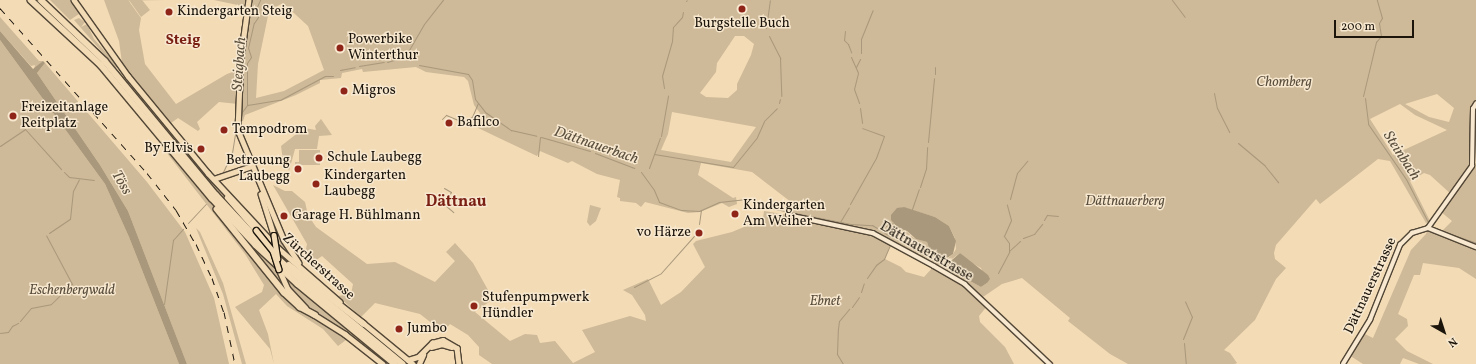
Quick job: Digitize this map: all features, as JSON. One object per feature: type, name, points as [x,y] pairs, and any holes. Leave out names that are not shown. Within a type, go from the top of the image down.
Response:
[{"type":"highway","points":[[31,0],[101,65],[187,168],[280,287],[300,306],[315,315]]},
{"type":"highway","points":[[41,0],[105,61],[219,197],[275,257],[403,364]]},
{"type":"highway","points":[[187,168],[266,255],[395,364]]},
{"type":"highway","points":[[275,257],[364,324]]},
{"type":"main road","name":"Zürcherstrasse","points":[[74,0],[132,82],[273,251],[282,277],[294,296],[315,315],[345,334],[383,364]]},
{"type":"main road","points":[[249,0],[236,120],[238,130],[286,246],[308,274]]},
{"type":"main road","points":[[214,179],[252,166]]},
{"type":"main road","points":[[252,166],[274,235],[280,269]]},
{"type":"main road","name":"Zürcherstrasse","points":[[214,179],[270,240],[364,324],[413,364]]},
{"type":"main road","points":[[408,360],[418,357],[433,342],[443,340],[457,348],[458,364]]},
{"type":"main road","points":[[419,364],[430,347],[442,344],[454,350],[458,364]]},
{"type":"street","points":[[1476,104],[1473,109],[1474,152],[1471,169],[1428,228],[1476,247]]},
{"type":"street","name":"Dättnauerstrasse","points":[[788,215],[873,232],[924,260],[965,284],[1050,364]]},
{"type":"street","name":"Dättnauerstrasse","points":[[1343,364],[1370,320],[1400,245],[1412,233],[1428,228]]},
{"type":"green space","points":[[50,0],[74,0],[82,12],[70,20]]},
{"type":"green space","points":[[104,0],[128,0],[141,18],[139,30],[145,64],[176,104],[227,74],[241,69],[247,7],[214,0],[1476,0],[1476,132],[1474,133],[1473,163],[1476,163],[1476,279],[1459,268],[1423,263],[1420,275],[1414,275],[1398,314],[1407,319],[1408,326],[1395,339],[1407,351],[1433,364],[1419,364],[1403,358],[1400,364],[1363,364],[1349,355],[1363,333],[1373,338],[1411,250],[1426,234],[1428,228],[1440,233],[1452,221],[1440,211],[1452,195],[1430,175],[1424,173],[1410,181],[1430,221],[1426,223],[1390,161],[1378,159],[1320,204],[1316,199],[1276,245],[1274,253],[1275,259],[1286,268],[1276,279],[1255,320],[1224,350],[1230,353],[1237,363],[1235,364],[1128,364],[1110,354],[1068,321],[1070,318],[1022,278],[1002,284],[980,299],[988,305],[979,316],[980,322],[1005,347],[1014,364],[492,364],[479,355],[479,347],[468,335],[450,324],[443,332],[420,314],[375,303],[361,317],[338,296],[351,294],[353,284],[322,256],[315,261],[306,249],[307,244],[273,185],[285,191],[292,191],[305,202],[308,215],[316,227],[367,264],[395,262],[435,282],[455,261],[446,252],[455,243],[473,263],[493,299],[475,312],[510,341],[525,334],[537,335],[540,343],[555,341],[573,363],[595,352],[582,330],[630,316],[646,321],[645,315],[632,295],[623,290],[648,279],[661,305],[681,292],[705,267],[693,244],[696,241],[732,232],[763,219],[764,211],[788,215],[791,202],[752,172],[701,163],[698,175],[733,198],[736,197],[737,204],[729,207],[722,203],[700,212],[688,213],[645,202],[641,207],[636,203],[620,201],[620,198],[617,197],[620,180],[597,174],[572,161],[568,163],[540,151],[537,156],[474,126],[480,113],[474,105],[468,81],[464,77],[426,72],[416,67],[363,72],[362,69],[342,73],[341,78],[320,80],[320,83],[296,95],[245,115],[243,121],[236,121],[238,104],[219,102],[197,122],[200,129],[198,131],[178,118],[171,123],[122,63],[119,41]],"holes":[[[283,3],[308,26],[324,70],[284,91],[256,98],[258,64],[269,11]],[[735,36],[744,36],[754,44],[751,55],[737,84],[737,90],[728,98],[706,97],[700,93],[716,72],[717,63]],[[1437,94],[1454,108],[1449,122],[1429,117],[1405,104]],[[1400,104],[1415,115],[1447,130],[1393,155],[1370,119]],[[672,112],[756,127],[731,162],[661,150],[668,134]],[[902,207],[935,217],[949,226],[955,238],[956,249],[946,260],[939,260],[931,254],[927,242],[914,238],[906,231],[898,228],[893,223]],[[891,242],[934,266],[924,277],[906,272],[901,267],[885,259]],[[960,253],[966,260],[981,268],[987,283],[981,287],[959,275],[952,267],[946,266],[945,264]]]},
{"type":"green space","points":[[129,0],[142,0],[150,10],[141,17]]},
{"type":"green space","points":[[0,17],[39,61],[43,61],[34,69],[35,65],[31,66],[0,31]]},
{"type":"green space","points":[[79,18],[85,22],[81,27],[87,24],[94,39],[118,66],[116,68],[74,20]]},
{"type":"green space","name":"Eschenbergwald","points":[[0,40],[105,184],[129,237],[179,364],[0,364]]},
{"type":"green space","points":[[45,63],[147,182],[185,232],[214,298],[229,364],[187,364],[128,211],[100,165],[37,73]]},
{"type":"green space","points":[[321,119],[332,135],[319,136],[317,149],[295,149],[289,171],[286,161],[283,161],[281,146],[304,128],[316,130],[315,126]]},
{"type":"green space","points":[[178,136],[271,240],[274,235],[261,193],[300,265],[413,364],[384,364],[350,337],[338,346],[323,329],[287,306],[276,294],[259,310],[268,334],[274,364],[270,349],[235,307],[262,292],[264,285],[245,254],[163,148]]},
{"type":"green space","points":[[299,150],[320,150],[320,165],[295,165],[295,162],[299,162]]},
{"type":"green space","points":[[590,205],[601,208],[596,221],[590,226],[587,222]]},
{"type":"green space","points":[[196,228],[200,232],[223,283],[246,364],[242,364],[223,294]]},
{"type":"shaded area","points":[[0,31],[33,69],[43,61],[45,63],[37,73],[100,165],[128,211],[187,364],[179,364],[129,237],[105,184],[0,40]]},
{"type":"shaded area","points":[[904,207],[935,217],[949,226],[956,241],[953,254],[944,260],[939,260],[931,254],[927,242],[916,239],[907,231],[898,228],[891,220],[891,215],[897,208]]},
{"type":"shaded area","points":[[960,253],[988,275],[990,279],[987,283],[981,287],[959,275],[952,267],[945,266]]},
{"type":"waterway","name":"Steigbach","points":[[247,105],[247,63],[251,57],[248,48],[254,23],[258,17],[256,9],[260,0]]},
{"type":"waterway","points":[[387,62],[405,57],[424,24],[443,0]]},
{"type":"waterway","points":[[766,28],[770,0]]},
{"type":"waterway","points":[[1172,0],[1185,17]]},
{"type":"waterway","name":"Steinbach","points":[[1363,96],[1376,42],[1381,36],[1379,23],[1382,18],[1377,0]]},
{"type":"waterway","points":[[861,53],[861,39],[873,10]]},
{"type":"waterway","points":[[664,88],[662,76],[672,41],[673,27],[682,17],[683,12]]},
{"type":"waterway","points":[[845,31],[844,40],[848,44],[851,52]]},
{"type":"waterway","points":[[769,36],[780,58],[781,96]]},
{"type":"waterway","points":[[851,57],[858,73],[854,89],[859,103]]},
{"type":"waterway","points":[[856,67],[860,59]]},
{"type":"waterway","points":[[359,66],[384,62]]},
{"type":"waterway","name":"Dättnauerbach","points":[[419,65],[468,74],[472,80],[475,99],[485,112],[511,130],[536,136]]},
{"type":"waterway","points":[[340,70],[355,67]]},
{"type":"waterway","name":"Dättnauerbach","points":[[935,67],[935,74]]},
{"type":"waterway","points":[[240,130],[242,112],[247,105],[280,100],[325,76],[333,76]]},
{"type":"waterway","name":"Dättnauerbach","points":[[928,142],[934,78]]},
{"type":"waterway","points":[[1214,93],[1217,108],[1229,132]]},
{"type":"waterway","points":[[661,136],[668,96]]},
{"type":"waterway","name":"Steinbach","points":[[1365,98],[1368,124],[1406,179],[1429,224]]},
{"type":"waterway","points":[[779,103],[780,99]]},
{"type":"waterway","points":[[462,121],[472,117],[478,103]]},
{"type":"waterway","points":[[654,154],[733,167],[757,137],[764,121],[777,108]]},
{"type":"waterway","points":[[860,108],[862,123]]},
{"type":"waterway","points":[[442,119],[446,115],[458,120]]},
{"type":"waterway","points":[[850,204],[876,158],[884,136],[862,128]]},
{"type":"waterway","points":[[0,146],[25,129],[61,169]]},
{"type":"waterway","name":"Steigbach","points":[[223,172],[232,153],[235,133]]},
{"type":"waterway","points":[[538,156],[540,137]]},
{"type":"waterway","name":"Dättnauerbach","points":[[541,137],[590,151]]},
{"type":"waterway","points":[[649,168],[660,138]]},
{"type":"waterway","points":[[1238,143],[1265,166],[1278,182]]},
{"type":"waterway","name":"Dättnauerbach","points":[[920,187],[926,169],[927,147]]},
{"type":"waterway","name":"Dättnauerbach","points":[[595,153],[634,168]]},
{"type":"waterway","points":[[1010,199],[1017,173],[1027,161]]},
{"type":"waterway","points":[[64,172],[69,177],[94,180]]},
{"type":"waterway","name":"Dättnauerbach","points":[[641,172],[654,190],[659,202],[681,210],[699,211],[719,202],[749,199],[770,208],[850,224],[872,225],[891,237]]},
{"type":"waterway","points":[[49,233],[70,219],[73,191],[79,179]]},
{"type":"waterway","points":[[444,188],[451,192],[445,202]]},
{"type":"waterway","points":[[912,209],[919,189]]},
{"type":"waterway","name":"Steigbach","points":[[188,223],[206,204]]},
{"type":"waterway","points":[[445,205],[453,212]]},
{"type":"waterway","points":[[998,273],[1009,252],[1009,243],[1004,236],[1011,220],[1007,205]]},
{"type":"waterway","points":[[840,222],[849,207]]},
{"type":"waterway","points":[[699,224],[701,210]]},
{"type":"waterway","points":[[1044,220],[1047,215],[1058,216]]},
{"type":"waterway","points":[[879,229],[893,223]]},
{"type":"waterway","points":[[1023,238],[1034,234],[1042,224]]},
{"type":"waterway","name":"Steigbach","points":[[164,304],[173,240],[183,229]]},
{"type":"waterway","name":"Steinbach","points":[[1439,230],[1476,243]]},
{"type":"waterway","points":[[20,321],[31,308],[51,304],[72,284],[46,235]]},
{"type":"waterway","points":[[634,287],[661,273],[694,236]]},
{"type":"waterway","points":[[1009,251],[1020,241]]},
{"type":"waterway","name":"Dättnauerbach","points":[[867,278],[876,265],[884,259],[890,245]]},
{"type":"waterway","name":"Dättnauerbach","points":[[861,292],[864,283]]},
{"type":"waterway","name":"Dättnauerbach","points":[[852,307],[859,297]]},
{"type":"waterway","points":[[1183,339],[1192,317],[1185,301]]},
{"type":"waterway","name":"Dättnauerbach","points":[[843,364],[837,354],[838,329],[839,321],[849,309]]},
{"type":"waterway","points":[[0,333],[8,332],[12,326],[18,323]]},
{"type":"waterway","points":[[1184,343],[1186,364]]},
{"type":"railway","points":[[0,8],[147,173],[176,210],[196,244],[212,278],[224,312],[235,364]]},
{"type":"place","name":"Burgstelle Buch","points":[[742,9]]},
{"type":"place","name":"Kindergarten Steig","points":[[169,12]]},
{"type":"place","name":"Powerbike Winterthur","points":[[340,48]]},
{"type":"place","name":"Migros","points":[[344,91]]},
{"type":"place","name":"Freizeitanlage Reitplatz","points":[[13,116]]},
{"type":"place","name":"Bafilco","points":[[449,123]]},
{"type":"place","name":"Tempodrom","points":[[224,130]]},
{"type":"place","name":"By Elvis","points":[[201,149]]},
{"type":"place","name":"Schule Laubegg","points":[[319,158]]},
{"type":"place","name":"Betreuung Laubegg","points":[[298,169]]},
{"type":"place","name":"Kindergarten Laubegg","points":[[316,184]]},
{"type":"place","name":"Kindergarten Am Weiher","points":[[735,214]]},
{"type":"place","name":"Garage H. Bühlmann","points":[[284,216]]},
{"type":"place","name":"vo Härze","points":[[699,233]]},
{"type":"place","name":"Stufenpumpwerk Hündler","points":[[474,306]]},
{"type":"place","name":"Jumbo","points":[[399,329]]},
{"type":"district","name":"Steig","points":[[183,41]]},
{"type":"district","name":"Dättnau","points":[[456,202]]},
{"type":"park label","name":"Chomberg","points":[[1284,83]]},
{"type":"park label","name":"Dättnauerberg","points":[[1125,202]]},
{"type":"park label","name":"Ebnet","points":[[825,302]]},
{"type":"water label","name":"Töss","points":[[121,183]]}]
